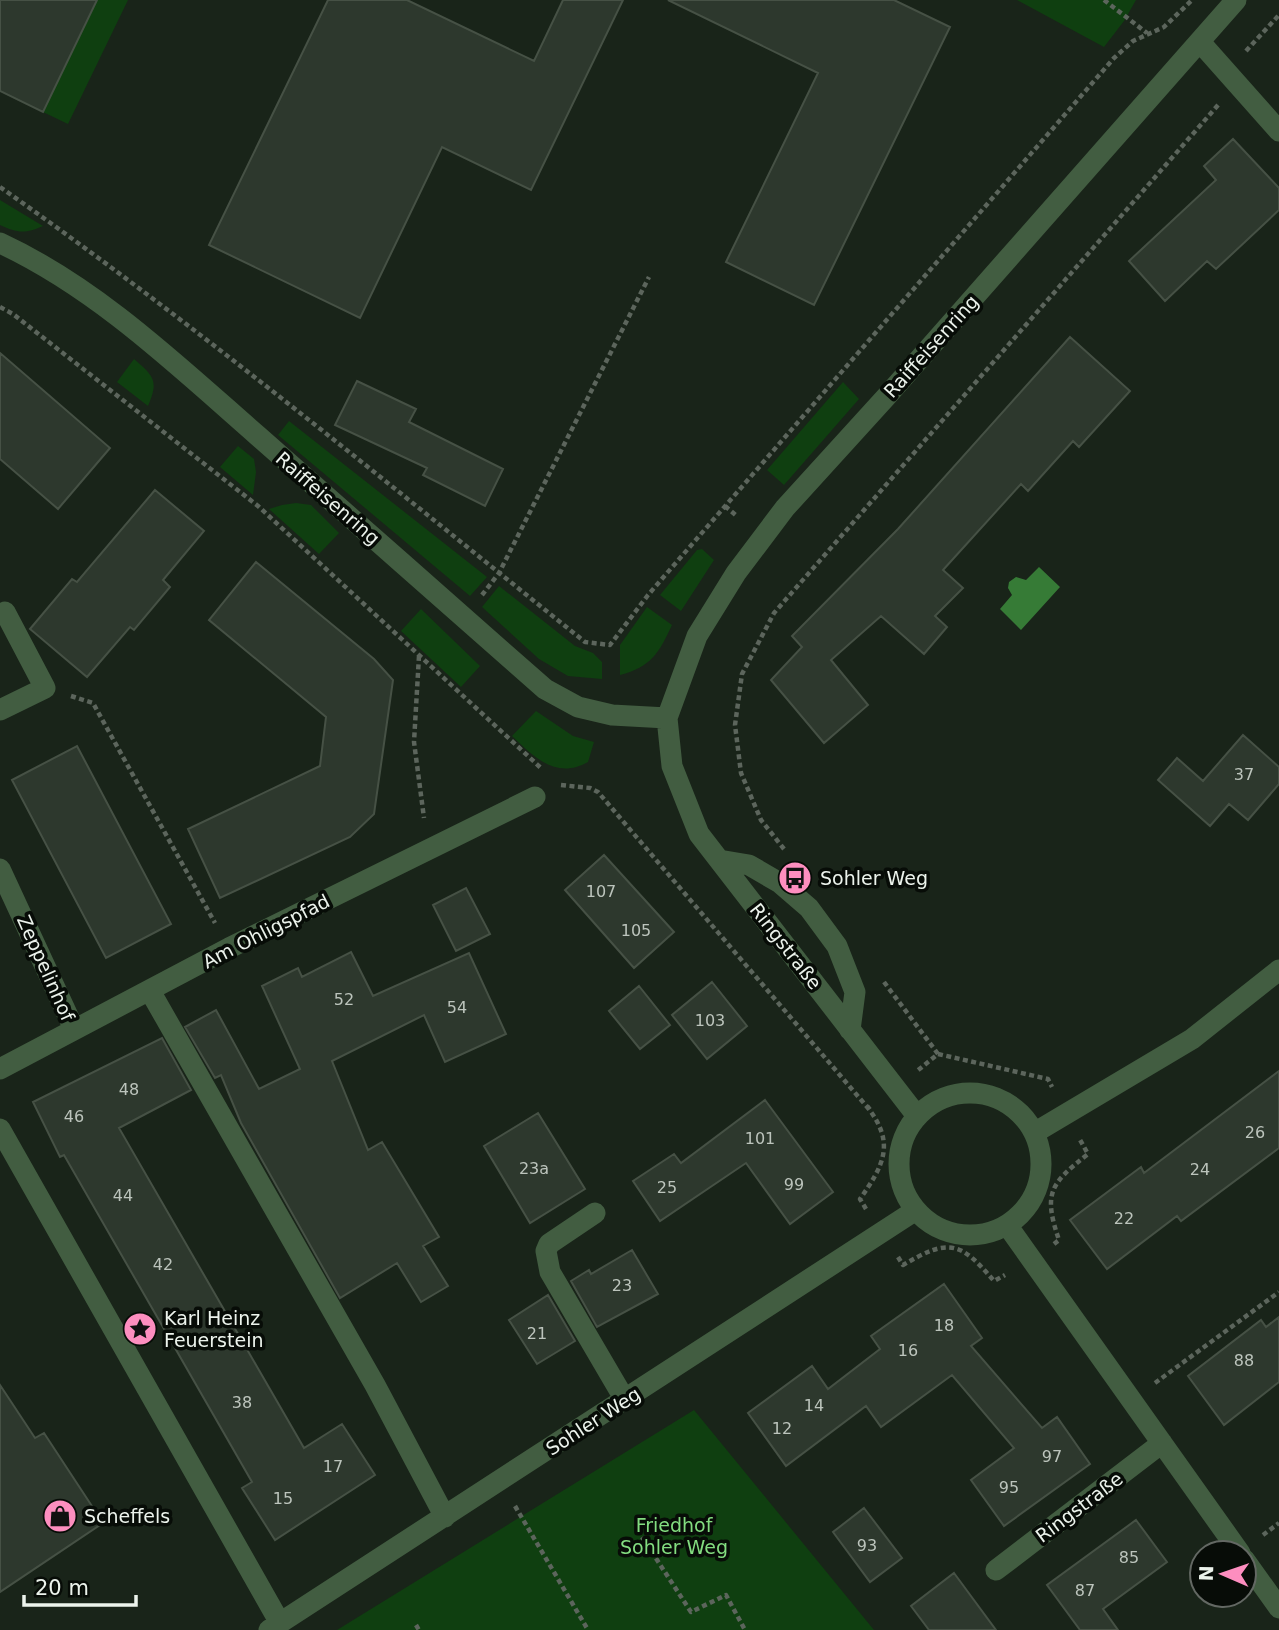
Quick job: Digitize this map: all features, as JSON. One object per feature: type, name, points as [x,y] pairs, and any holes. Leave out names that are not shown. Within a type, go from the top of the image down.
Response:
[{"type":"street","name":"Raiffeisenring","points":[[672,766],[667,718],[697,636],[736,573],[785,508],[1236,0]]},
{"type":"street","points":[[1200,42],[1279,131]]},
{"type":"street","name":"Raiffeisenring","points":[[0,243],[60,276],[189,376],[544,689],[578,707],[612,715],[667,718]]},
{"type":"street","points":[[0,710],[45,688],[5,612]]},
{"type":"street","name":"Ringstraße","points":[[672,766],[699,834],[916,1116]]},
{"type":"street","name":"Am Ohligspfad","points":[[0,1069],[229,948],[535,797]]},
{"type":"street","points":[[719,860],[749,865],[780,883],[809,908],[837,946],[855,992],[850,1030]]},
{"type":"street","name":"Zeppelinhof","points":[[0,869],[74,1028]]},
{"type":"street","points":[[1034,1133],[1192,1039],[1279,970]]},
{"type":"street","points":[[150,990],[375,1385],[445,1517]]},
{"type":"street","points":[[966,1092],[994,1096],[1018,1111],[1034,1133],[1040,1150],[1038,1185],[1031,1200],[1007,1225],[984,1234],[958,1234],[935,1226],[916,1210],[903,1188],[899,1163],[903,1138],[916,1116],[939,1099],[966,1092]]},
{"type":"street","points":[[0,1129],[274,1627]]},
{"type":"street","name":"Sohler Weg","points":[[274,1627],[916,1210]]},
{"type":"street","points":[[595,1213],[549,1244],[546,1251],[550,1272],[625,1400]]},
{"type":"street","points":[[1007,1225],[1230,1539]]},
{"type":"street","name":"Ringstraße","points":[[996,1570],[1162,1443]]},
{"type":"street","points":[[1258,1579],[1279,1608]]},
{"type":"path","points":[[1104,0],[1147,33]]},
{"type":"path","points":[[0,187],[78,242],[275,393],[585,642],[610,645],[648,595],[1114,58],[1133,41],[1164,27],[1192,0]]},
{"type":"path","points":[[787,853],[761,820],[741,773],[736,725],[742,674],[774,613],[1237,84],[1244,53],[1279,15]]},
{"type":"path","points":[[464,618],[499,573],[649,277]]},
{"type":"path","points":[[0,307],[13,314],[258,506],[560,785]]},
{"type":"path","points":[[725,506],[738,517]]},
{"type":"path","points":[[419,655],[414,742],[428,850]]},
{"type":"path","points":[[93,703],[229,948]]},
{"type":"path","points":[[535,797],[560,785],[590,788],[598,792],[880,1123],[885,1149],[878,1173],[860,1199],[903,1265],[929,1249],[956,1248],[973,1256],[994,1281],[1032,1260],[1059,1240],[1051,1215],[1052,1192],[1061,1176],[1088,1154],[1048,1079],[938,1054],[879,976]]},
{"type":"path","points":[[868,1108],[938,1054]]},
{"type":"path","points":[[1131,1400],[1279,1292]]},
{"type":"path","points":[[514,1505],[588,1630]]},
{"type":"path","points":[[642,1536],[691,1612],[726,1595],[744,1630]]},
{"type":"green space","points":[[97,0],[128,0],[68,124],[43,112]]},
{"type":"green space","points":[[1017,0],[1136,0],[1104,47]]},
{"type":"green space","points":[[0,200],[43,226],[21,232],[0,225]]},
{"type":"green space","points":[[134,359],[153,379],[153,391],[148,406],[117,382]]},
{"type":"green space","points":[[843,382],[859,399],[784,485],[767,470]]},
{"type":"green space","points":[[289,421],[487,577],[470,596],[278,435]]},
{"type":"green space","points":[[238,446],[254,459],[256,472],[253,495],[220,467]]},
{"type":"green space","points":[[296,503],[311,505],[339,533],[319,554],[269,509]]},
{"type":"green space","points":[[702,549],[714,560],[681,611],[660,595],[697,550]]},
{"type":"green space","points":[[499,586],[575,646],[593,653],[602,662],[602,679],[568,676],[539,659],[482,607]]},
{"type":"green space","points":[[647,607],[672,625],[653,658],[639,668],[620,675],[620,645]]},
{"type":"green space","points":[[421,609],[480,666],[461,687],[401,631]]},
{"type":"green space","points":[[536,711],[573,736],[594,742],[588,762],[566,768],[546,764],[512,736]]},
{"type":"green space","name":"Friedhof Sohler Weg","points":[[694,1410],[874,1630],[337,1630]]},
{"type":"shaded area","points":[[1039,567],[1060,587],[1021,630],[1000,609],[1012,595],[1008,588],[1009,582],[1016,577],[1026,580]]},
{"type":"building","points":[[0,0],[97,0],[43,112],[0,91]]},
{"type":"building","points":[[328,0],[407,0],[534,61],[563,0],[623,0],[531,190],[442,147],[360,318],[209,245]]},
{"type":"building","points":[[668,0],[894,0],[950,27],[814,305],[726,262],[818,73]]},
{"type":"building","points":[[1233,139],[1279,188],[1279,210],[1216,269],[1207,261],[1165,301],[1129,261],[1216,180],[1204,166]]},
{"type":"building","points":[[1070,337],[1130,391],[1079,447],[1073,441],[1028,491],[1021,484],[943,570],[963,588],[935,616],[947,627],[924,654],[881,616],[831,660],[868,705],[824,743],[771,680],[802,647],[792,636],[898,529]]},
{"type":"building","points":[[0,353],[110,448],[58,509],[0,459]]},
{"type":"building","points":[[357,381],[416,409],[409,422],[503,469],[485,506],[423,475],[427,468],[335,425]]},
{"type":"building","points":[[155,490],[204,531],[163,580],[170,587],[134,630],[130,627],[87,677],[30,629],[72,579],[77,582]]},
{"type":"building","points":[[256,562],[374,659],[393,680],[374,814],[350,837],[220,898],[188,829],[320,766],[326,717],[209,620]]},
{"type":"building","points":[[1243,735],[1279,767],[1279,784],[1248,820],[1229,804],[1210,826],[1158,780],[1177,758],[1203,781]]},
{"type":"building","points":[[77,746],[171,924],[106,958],[12,780]]},
{"type":"building","points":[[604,855],[674,932],[634,968],[565,890]]},
{"type":"building","points":[[466,888],[490,934],[456,951],[433,905]]},
{"type":"building","points":[[351,952],[373,996],[469,953],[506,1034],[445,1062],[424,1015],[332,1061],[368,1150],[382,1142],[439,1237],[423,1246],[448,1286],[421,1302],[397,1263],[340,1298],[241,1123],[221,1075],[215,1078],[185,1027],[216,1010],[259,1089],[300,1069],[262,986],[298,968],[302,977]]},
{"type":"building","points":[[712,982],[747,1026],[707,1059],[672,1015]]},
{"type":"building","points":[[639,986],[670,1025],[640,1049],[609,1011]]},
{"type":"building","points":[[162,1038],[191,1090],[119,1128],[304,1448],[342,1424],[375,1475],[275,1540],[242,1488],[252,1482],[64,1155],[60,1157],[33,1102]]},
{"type":"building","points":[[1279,1071],[1279,1148],[1181,1221],[1177,1216],[1107,1269],[1070,1220],[1141,1167],[1144,1173]]},
{"type":"building","points":[[765,1100],[833,1192],[790,1224],[746,1163],[660,1221],[633,1181],[674,1154],[681,1163]]},
{"type":"building","points":[[538,1113],[585,1189],[530,1223],[484,1146]]},
{"type":"building","points":[[632,1250],[658,1294],[597,1327],[571,1281],[589,1270],[591,1274]]},
{"type":"building","points":[[944,1284],[982,1338],[971,1346],[1042,1428],[1057,1417],[1090,1464],[1004,1526],[971,1480],[1014,1448],[952,1375],[881,1427],[866,1406],[786,1466],[748,1413],[812,1366],[828,1389],[880,1349],[871,1336]]},
{"type":"building","points":[[548,1295],[575,1341],[537,1364],[509,1320]]},
{"type":"building","points":[[1279,1317],[1279,1382],[1224,1425],[1188,1376],[1261,1320],[1266,1327]]},
{"type":"building","points":[[0,1385],[35,1438],[44,1433],[103,1523],[0,1592]]},
{"type":"building","points":[[864,1508],[902,1558],[870,1582],[833,1532]]},
{"type":"building","points":[[1136,1520],[1167,1562],[1103,1609],[1118,1630],[1080,1630],[1047,1585]]},
{"type":"building","points":[[954,1573],[996,1630],[929,1630],[911,1606]]},
{"type":"place","name":"Sohler Weg","points":[[795,878]]},
{"type":"place","name":"Karl Heinz Feuerstein","points":[[140,1329]]},
{"type":"place","name":"Scheffels","points":[[60,1516]]}]
